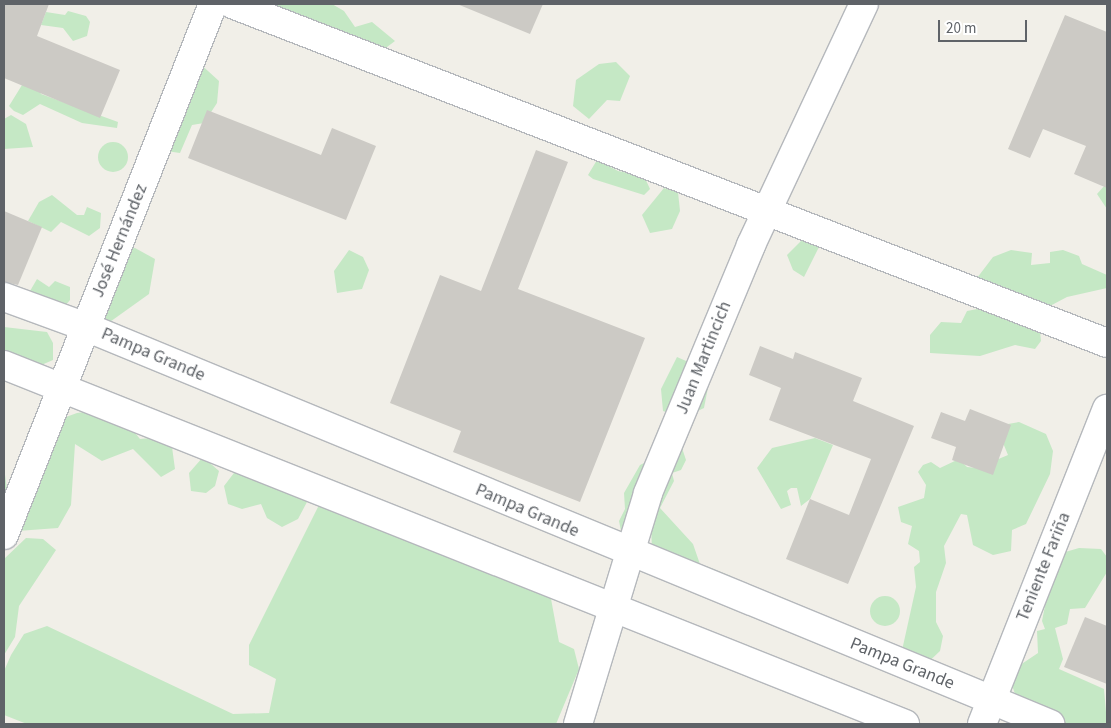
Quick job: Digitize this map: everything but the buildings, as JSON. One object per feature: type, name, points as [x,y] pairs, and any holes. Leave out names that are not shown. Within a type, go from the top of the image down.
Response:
[{"type":"street","name":"José Hernández","points":[[4,535],[214,4]]},
{"type":"street","points":[[232,4],[1107,343]]},
{"type":"street","name":"Juan Martincich","points":[[578,724],[648,493],[767,210],[864,4]]},
{"type":"street","name":"Pampa Grande","points":[[4,297],[86,327],[629,554],[986,712],[1050,724]]},
{"type":"street","points":[[4,365],[62,386],[905,724]]},
{"type":"street","name":"Teniente Fariña","points":[[986,712],[1107,409]]},
{"type":"green space","points":[[245,4],[332,4],[344,11],[355,27],[372,22],[395,41],[383,50]]},
{"type":"green space","points":[[68,11],[86,16],[90,22],[87,36],[73,41],[63,28],[41,25],[46,12],[65,15]]},
{"type":"green space","points":[[197,61],[219,81],[217,103],[204,123],[192,125],[180,153],[166,151]]},
{"type":"green space","points":[[616,62],[630,76],[620,101],[607,100],[589,119],[573,106],[576,80],[599,64]]},
{"type":"green space","points":[[22,85],[37,86],[41,94],[118,122],[117,128],[82,123],[40,104],[23,115],[14,111],[9,106]]},
{"type":"green space","points":[[11,115],[26,124],[33,147],[4,149],[4,119]]},
{"type":"green space","points":[[113,142],[124,146],[128,157],[124,168],[113,172],[102,168],[98,157],[102,146]]},
{"type":"green space","points":[[597,160],[618,171],[644,176],[650,189],[644,195],[593,179],[588,175]]},
{"type":"green space","points":[[1107,185],[1107,209],[1097,194]]},
{"type":"green space","points":[[664,188],[678,192],[680,211],[672,229],[650,233],[642,215]]},
{"type":"green space","points":[[52,195],[77,215],[84,215],[87,207],[101,213],[100,228],[89,236],[61,222],[51,232],[28,221],[39,202]]},
{"type":"green space","points":[[807,235],[816,237],[819,247],[804,277],[793,270],[787,255]]},
{"type":"green space","points":[[135,248],[155,259],[149,294],[107,324],[100,315],[122,249]]},
{"type":"green space","points":[[349,250],[363,257],[369,270],[362,289],[337,293],[334,271]]},
{"type":"green space","points":[[1011,250],[1032,253],[1031,265],[1050,263],[1050,252],[1063,250],[1079,256],[1082,264],[1107,275],[1107,288],[1067,297],[1048,307],[977,278],[993,257]]},
{"type":"green space","points":[[37,279],[49,287],[55,281],[70,287],[70,300],[64,307],[31,300],[30,291]]},
{"type":"green space","points":[[993,306],[1010,312],[1015,322],[1040,331],[1041,341],[1035,349],[1015,345],[980,356],[930,353],[930,335],[941,322],[961,323],[967,311]]},
{"type":"green space","points":[[4,327],[47,332],[53,343],[53,360],[32,369],[4,357]]},
{"type":"green space","points":[[677,357],[711,372],[704,408],[683,418],[663,411],[661,389]]},
{"type":"green space","points":[[115,408],[140,439],[161,437],[172,447],[175,469],[161,477],[133,449],[102,461],[75,444],[71,505],[58,528],[4,532],[4,467],[8,497],[52,422],[77,413]]},
{"type":"green space","points":[[1019,422],[1046,434],[1053,451],[1050,474],[1026,524],[1012,530],[1011,551],[993,555],[973,545],[967,515],[961,514],[944,546],[946,563],[936,592],[936,622],[943,636],[940,651],[919,671],[901,655],[916,587],[914,567],[920,562],[919,551],[908,544],[912,526],[901,522],[898,507],[924,498],[926,485],[918,472],[923,465],[931,462],[940,468],[959,459],[967,467],[977,468],[1008,455],[1001,438],[1008,424]]},
{"type":"green space","points":[[815,438],[833,445],[810,499],[801,506],[797,488],[791,488],[787,491],[791,505],[781,509],[757,468],[772,448]]},
{"type":"green space","points":[[681,445],[686,460],[681,470],[672,473],[674,481],[660,508],[693,544],[702,570],[706,566],[731,576],[727,588],[652,550],[651,524],[623,541],[619,521],[625,509],[624,493],[640,465]]},
{"type":"green space","points":[[203,457],[219,471],[215,486],[206,493],[191,491],[189,473]]},
{"type":"green space","points":[[237,469],[303,490],[307,502],[298,519],[282,527],[267,518],[261,504],[242,509],[228,504],[224,486]]},
{"type":"green space","points":[[321,501],[549,588],[559,642],[574,649],[579,669],[556,724],[27,724],[4,715],[4,671],[11,655],[24,634],[47,626],[233,714],[269,713],[276,679],[249,665],[249,645]]},
{"type":"green space","points":[[26,538],[43,539],[56,550],[19,606],[15,637],[4,655],[4,559]]},
{"type":"green space","points":[[1079,548],[1101,549],[1107,557],[1107,572],[1085,608],[1070,609],[1067,624],[1055,628],[1063,659],[1059,669],[1104,689],[1107,724],[1054,724],[1041,718],[1015,694],[1008,673],[1038,653],[1037,631],[1045,629],[1042,621],[1055,555]]},
{"type":"green space","points":[[885,596],[896,600],[900,611],[896,622],[885,626],[874,622],[870,611],[874,600]]}]
